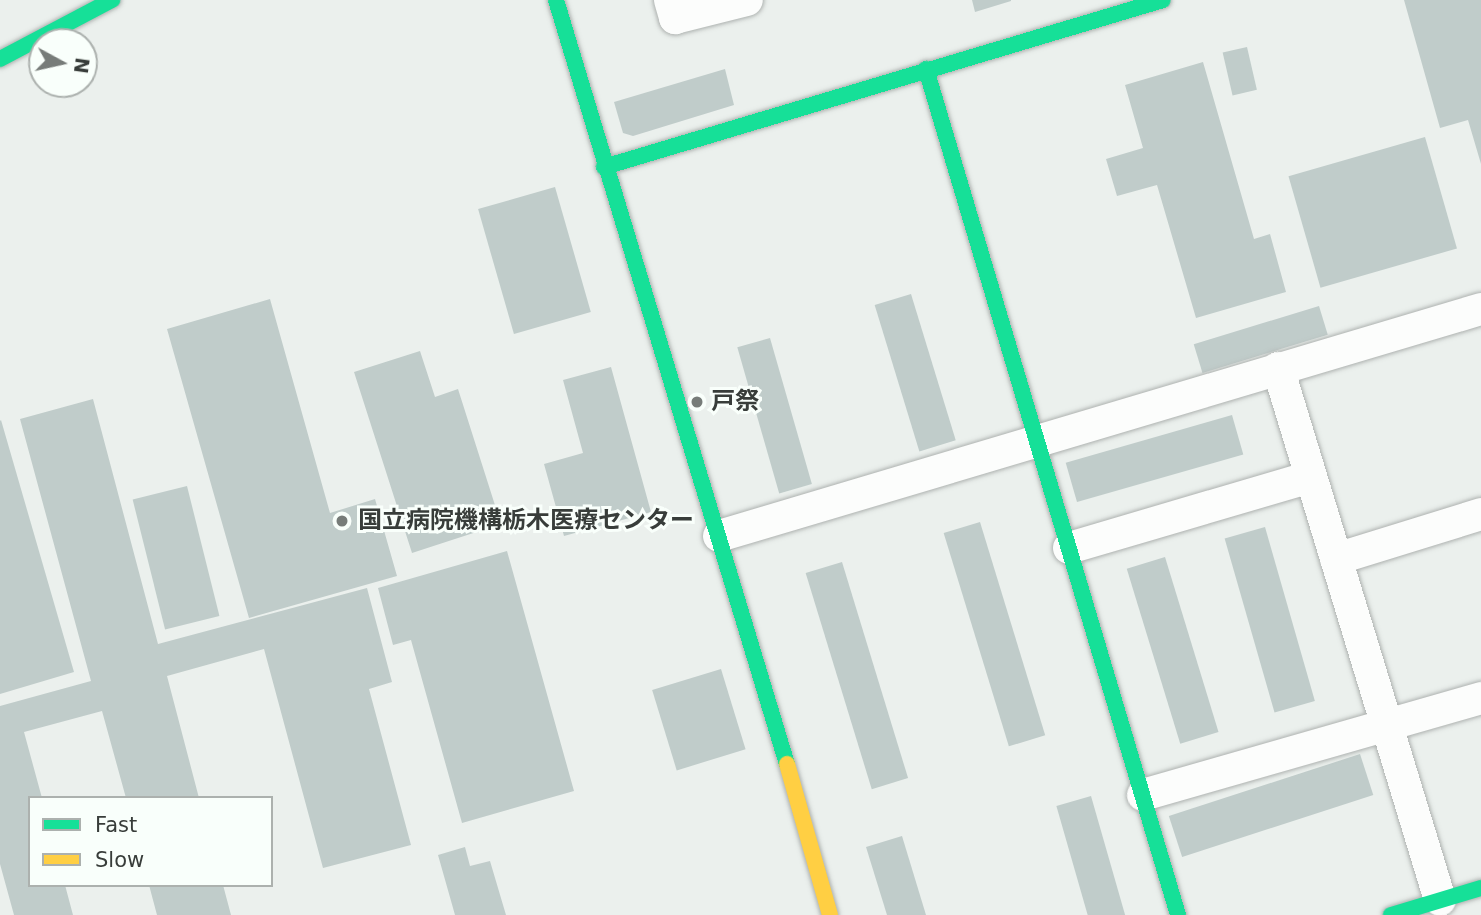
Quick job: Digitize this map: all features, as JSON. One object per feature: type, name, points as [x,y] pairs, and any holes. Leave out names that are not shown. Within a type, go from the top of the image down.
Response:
[{"type":"street","points":[[0,59],[112,0]]},
{"type":"street","points":[[556,0],[604,167],[719,536],[830,915]]},
{"type":"street","points":[[670,0],[675,18],[747,0]]},
{"type":"street","points":[[604,167],[1163,0]]},
{"type":"street","points":[[926,69],[1178,915]]},
{"type":"street","points":[[719,536],[1036,439],[1481,309]]},
{"type":"street","points":[[1278,368],[1440,900]]},
{"type":"street","points":[[1069,548],[1311,477]]},
{"type":"street","points":[[1336,559],[1481,514]]},
{"type":"street","points":[[1143,795],[1481,698]]},
{"type":"street","points":[[1391,915],[1481,888]]},
{"type":"building","points":[[972,0],[1011,0],[1011,1],[975,12]]},
{"type":"building","points":[[1404,0],[1481,0],[1481,164],[1468,120],[1440,128]]},
{"type":"building","points":[[1247,47],[1257,90],[1233,95],[1223,53]]},
{"type":"building","points":[[1203,62],[1254,239],[1270,234],[1286,292],[1196,318],[1157,185],[1117,196],[1106,159],[1143,148],[1125,85]]},
{"type":"building","points":[[725,69],[734,105],[633,136],[623,133],[614,102]]},
{"type":"building","points":[[1425,137],[1457,249],[1320,288],[1289,176]]},
{"type":"building","points":[[555,187],[591,312],[514,334],[478,209]]},
{"type":"building","points":[[911,294],[956,440],[919,451],[875,305]]},
{"type":"building","points":[[270,299],[330,513],[375,499],[397,576],[249,618],[167,329]]},
{"type":"building","points":[[1319,306],[1328,335],[1202,373],[1194,344]]},
{"type":"building","points":[[770,338],[812,484],[779,493],[737,347]]},
{"type":"building","points":[[420,351],[435,397],[458,389],[501,524],[412,553],[354,372]]},
{"type":"building","points":[[611,367],[651,512],[564,536],[544,464],[583,453],[563,380]]},
{"type":"building","points":[[93,399],[158,644],[367,588],[392,682],[369,689],[411,845],[323,868],[264,649],[167,676],[198,796],[125,796],[102,711],[24,732],[41,796],[28,796],[28,887],[66,887],[73,915],[14,915],[0,864],[0,706],[91,681],[20,419]]},
{"type":"building","points":[[1232,415],[1243,454],[1077,502],[1066,463]]},
{"type":"building","points":[[0,421],[74,672],[0,694]]},
{"type":"building","points":[[187,486],[219,616],[165,630],[133,500]]},
{"type":"building","points":[[980,522],[1045,735],[1009,746],[944,533]]},
{"type":"building","points":[[1265,527],[1315,701],[1275,713],[1225,539]]},
{"type":"building","points":[[507,551],[574,791],[462,823],[411,640],[393,645],[378,588]]},
{"type":"building","points":[[1165,557],[1219,732],[1180,744],[1127,569]]},
{"type":"building","points":[[842,562],[908,778],[872,789],[806,573]]},
{"type":"building","points":[[721,669],[746,749],[677,770],[652,690]]},
{"type":"building","points":[[1360,754],[1373,795],[1182,857],[1169,816]]},
{"type":"building","points":[[1091,796],[1125,915],[1088,915],[1056,806]]},
{"type":"building","points":[[902,836],[926,915],[887,915],[866,847]]},
{"type":"building","points":[[465,847],[470,866],[490,861],[506,915],[455,915],[438,855]]},
{"type":"building","points":[[150,887],[224,887],[231,915],[157,915]]},
{"type":"traffic: fast","points":[[0,59],[112,0]]},
{"type":"traffic: fast","points":[[556,0],[787,764]]},
{"type":"traffic: fast","points":[[604,167],[1163,0]]},
{"type":"traffic: fast","points":[[926,69],[1178,915]]},
{"type":"traffic: fast","points":[[1391,915],[1481,888]]},
{"type":"traffic: slow","points":[[787,764],[830,915]]},
{"type":"place","name":"戸祭","points":[[697,402]]},
{"type":"place","name":"国立病院機構栃木医療センター","points":[[342,521]]}]
